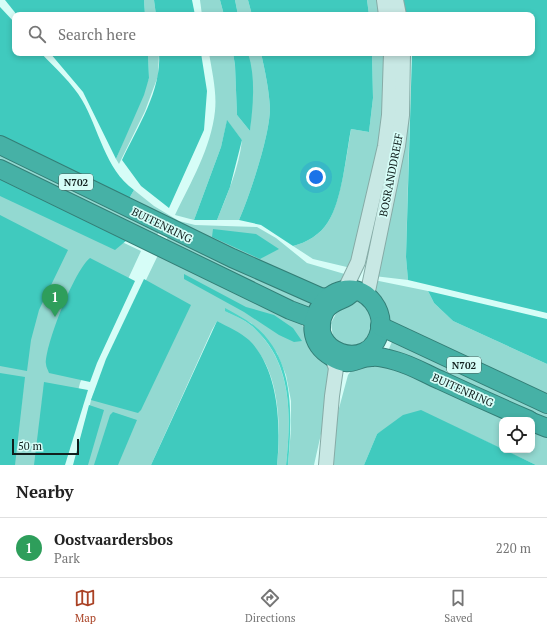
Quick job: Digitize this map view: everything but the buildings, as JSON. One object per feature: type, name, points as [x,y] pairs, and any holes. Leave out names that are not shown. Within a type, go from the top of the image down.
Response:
[{"type":"highway","name":"BUITENRING","points":[[0,145],[232,258],[320,297],[348,294]]},
{"type":"highway","name":"BUITENRING","points":[[0,169],[290,310],[316,325]]},
{"type":"highway","points":[[316,325],[322,318],[328,306],[348,296],[348,294]]},
{"type":"highway","points":[[316,325],[320,305],[348,294],[378,309],[380,326],[377,338],[354,356]]},
{"type":"highway","name":"N702","points":[[316,325],[318,343],[324,351],[354,356]]},
{"type":"highway","name":"BUITENRING","points":[[380,326],[547,404]]},
{"type":"highway","name":"BUITENRING","points":[[354,356],[378,351],[522,417]]},
{"type":"highway","points":[[535,423],[547,428]]},
{"type":"main road","points":[[384,0],[386,12]]},
{"type":"main road","points":[[396,0],[398,12]]},
{"type":"main road","name":"BOSRANDDREEF","points":[[348,294],[358,274],[358,262],[385,146],[389,115],[391,56]]},
{"type":"main road","name":"BOSRANDDREEF","points":[[348,294],[398,146],[402,115],[403,56]]},
{"type":"main road","points":[[326,465],[336,368],[354,356]]},
{"type":"shaded area","points":[[5,0],[144,0],[145,12],[15,12]]},
{"type":"shaded area","points":[[144,0],[154,0],[156,12],[145,12]]},
{"type":"shaded area","points":[[154,0],[192,0],[194,12],[156,12]]},
{"type":"shaded area","points":[[200,0],[220,0],[223,12],[202,12]]},
{"type":"shaded area","points":[[220,0],[235,0],[237,12],[223,12]]},
{"type":"shaded area","points":[[235,0],[248,0],[251,12],[237,12]]},
{"type":"shaded area","points":[[248,0],[367,0],[369,12],[251,12]]},
{"type":"shaded area","points":[[367,0],[380,0],[382,12],[369,12]]},
{"type":"shaded area","points":[[403,0],[547,0],[547,313],[408,280],[406,257],[412,56],[535,56],[535,12],[405,12]]},
{"type":"shaded area","points":[[0,7],[12,20],[12,56],[44,56],[68,82],[78,94],[88,111],[109,160],[124,181],[134,190],[127,202],[0,139]]},
{"type":"shaded area","points":[[53,56],[148,56],[149,78],[144,95],[116,159],[83,92]]},
{"type":"shaded area","points":[[148,56],[159,56],[158,76],[145,111],[119,164],[116,159],[149,78]]},
{"type":"shaded area","points":[[159,56],[201,56],[207,91],[204,130],[169,208],[141,186],[122,160],[153,95],[159,67]]},
{"type":"shaded area","points":[[210,56],[234,56],[237,115],[250,131],[253,88],[248,56],[262,56],[269,94],[269,120],[254,181],[239,220],[217,220],[229,191],[242,140],[227,121],[221,147],[194,220],[175,215],[200,164],[213,125],[215,111],[214,82]]},
{"type":"shaded area","points":[[234,56],[249,56],[253,82],[250,131],[237,115]]},
{"type":"shaded area","points":[[262,56],[372,56],[373,98],[369,132],[351,129],[340,190],[333,213],[325,226],[317,234],[303,243],[293,246],[261,225],[239,220],[259,165],[267,133],[270,108]]},
{"type":"shaded area","points":[[372,56],[387,56],[386,111],[351,268],[313,259],[293,246],[303,243],[317,234],[325,226],[333,213],[343,177],[351,129],[369,132],[373,98]]},
{"type":"shaded area","points":[[410,108],[406,257],[408,280],[374,276],[397,182]]},
{"type":"shaded area","points":[[227,120],[242,140],[230,187],[217,220],[194,220],[221,147]]},
{"type":"shaded area","points":[[0,153],[159,232],[154,241],[0,165]]},
{"type":"shaded area","points":[[0,176],[127,240],[115,250],[0,196]]},
{"type":"shaded area","points":[[0,184],[141,251],[80,383],[59,465],[0,465]]},
{"type":"shaded area","points":[[134,190],[154,206],[179,221],[195,225],[257,227],[276,238],[307,263],[348,275],[345,281],[324,291],[127,202]]},
{"type":"shaded area","points":[[0,215],[68,250],[39,310],[31,340],[27,371],[0,366]]},
{"type":"shaded area","points":[[213,229],[256,234],[279,249],[260,259],[212,237]]},
{"type":"shaded area","points":[[169,234],[316,300],[310,315],[164,246]]},
{"type":"shaded area","points":[[159,253],[265,304],[301,324],[309,334],[329,368],[325,416],[314,465],[288,465],[291,429],[291,401],[286,375],[277,353],[251,323],[225,311],[253,327],[268,344],[277,360],[287,393],[289,429],[286,465],[277,465],[279,436],[277,405],[270,375],[265,362],[253,346],[217,321],[151,465],[76,465],[91,400],[108,359]]},
{"type":"shaded area","points":[[90,258],[135,281],[97,363],[90,382],[49,373],[46,364],[50,341],[69,291],[84,265]]},
{"type":"shaded area","points":[[184,274],[246,307],[274,315],[293,328],[302,341],[294,342],[279,335],[244,312],[184,279]]},
{"type":"shaded area","points":[[144,279],[191,305],[141,410],[138,413],[91,400],[106,359]]},
{"type":"shaded area","points":[[374,280],[428,291],[434,303],[453,321],[547,364],[547,397],[389,323],[374,294]]},
{"type":"shaded area","points":[[428,291],[547,319],[547,364],[453,321],[434,303]]},
{"type":"shaded area","points":[[357,301],[367,309],[371,319],[371,328],[367,337],[361,343],[352,346],[343,344],[333,337],[331,323],[338,310],[350,306]]},
{"type":"shaded area","points":[[225,308],[252,324],[266,337],[277,353],[284,370],[290,407],[288,465],[286,465],[289,429],[287,393],[277,359],[268,344],[253,327],[225,311]]},
{"type":"shaded area","points":[[217,321],[238,332],[249,340],[259,352],[267,366],[276,399],[278,416],[279,433],[277,465],[151,465]]},
{"type":"shaded area","points":[[394,337],[547,413],[547,424],[535,418],[535,417],[532,417],[388,351]]},
{"type":"shaded area","points":[[366,363],[394,366],[505,417],[499,417],[499,448],[421,411],[377,434],[364,465],[330,465],[338,412],[348,375],[351,371]]},
{"type":"shaded area","points":[[0,373],[25,377],[15,465],[0,465]]},
{"type":"shaded area","points":[[44,382],[88,390],[65,465],[34,465]]},
{"type":"shaded area","points":[[89,405],[104,410],[88,465],[73,465]]},
{"type":"shaded area","points":[[421,410],[499,447],[499,453],[511,453],[536,465],[364,465],[377,434],[403,415]]},
{"type":"shaded area","points":[[113,412],[137,420],[118,465],[94,465],[110,415]]},
{"type":"shaded area","points":[[535,430],[547,436],[547,465],[536,465],[510,453],[535,453]]},
{"type":"place","name":"Oostvaardersbos","points":[[55,317]]}]
